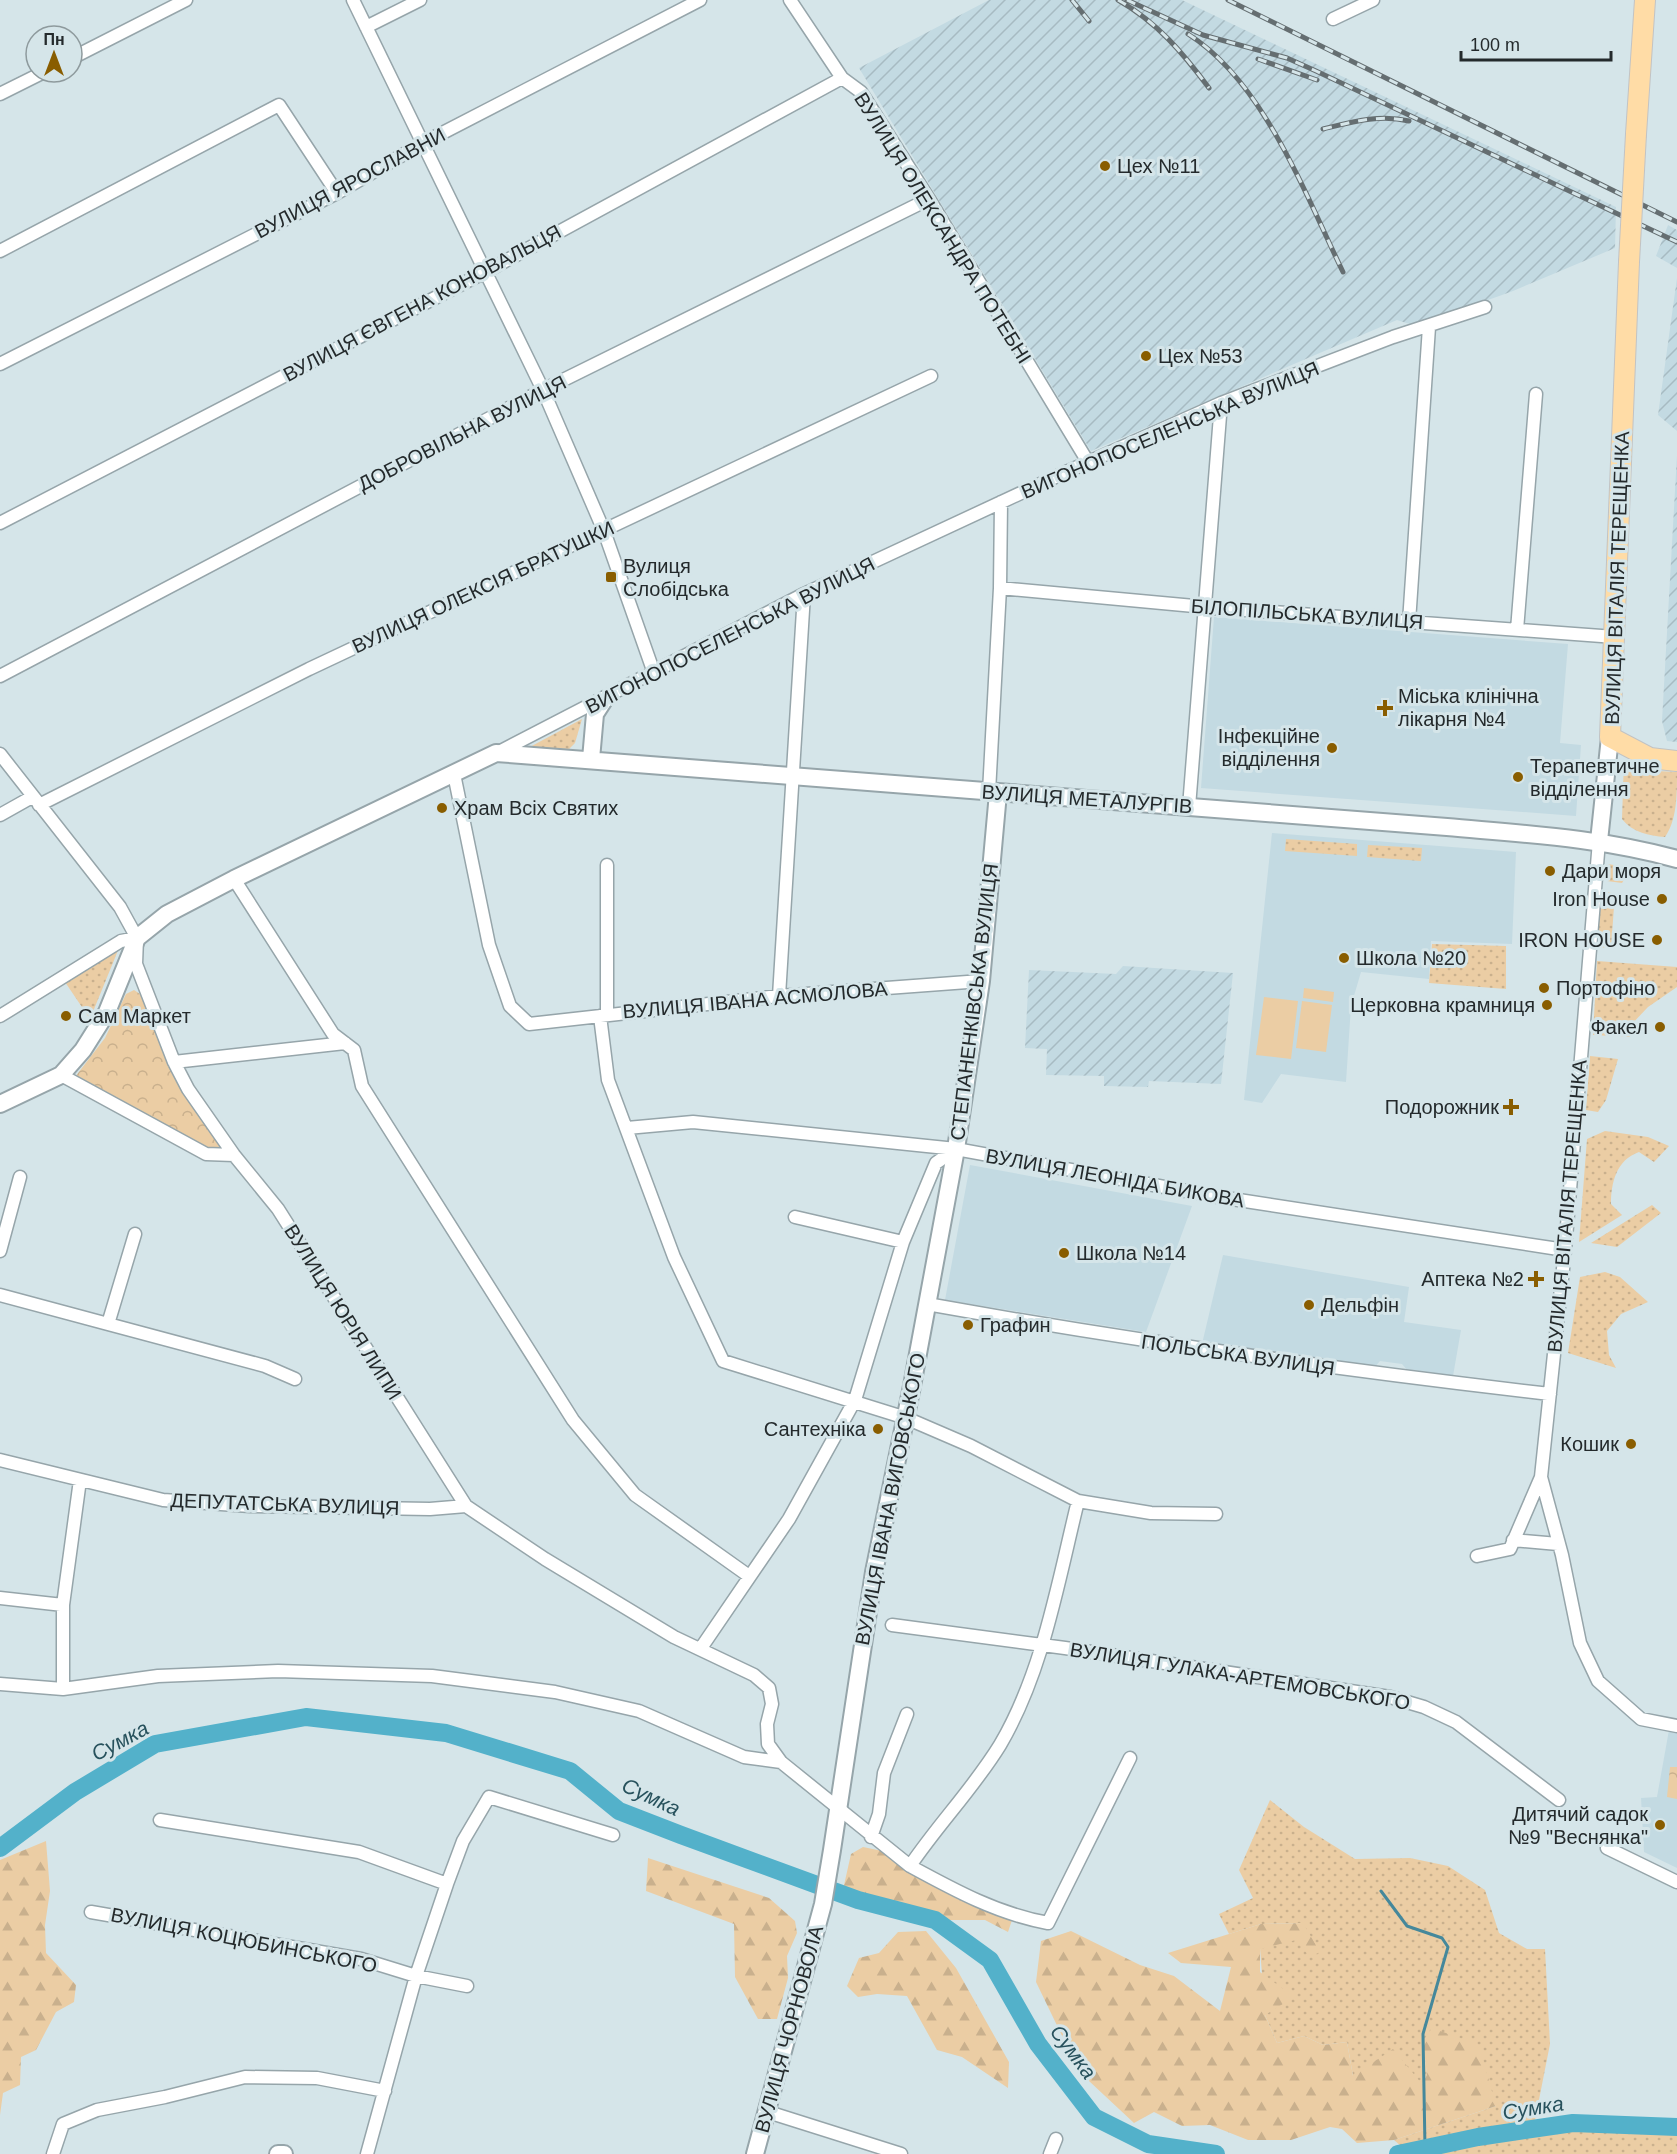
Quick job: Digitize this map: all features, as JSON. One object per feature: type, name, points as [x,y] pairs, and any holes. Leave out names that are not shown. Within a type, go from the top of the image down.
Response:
[{"type":"main road","name":"ВУЛИЦЯ ВІТАЛІЯ ТЕРЕЩЕНКА","points":[[1599,842],[1610,737],[1629,262],[1644,0]]},
{"type":"main road","points":[[591,759],[595,714],[604,700]]},
{"type":"main road","points":[[1610,737],[1650,758],[1677,761]]},
{"type":"main road","name":"ВУЛИЦЯ МЕТАЛУРГІВ","points":[[496,753],[1189,807],[1599,842],[1630,846],[1677,859]]},
{"type":"main road","name":"ВИГОНОПОСЕЛЕНСЬКА ВУЛИЦЯ","points":[[137,938],[167,914],[234,879],[496,753]]},
{"type":"main road","name":"СТЕПАНЕНКІВСЬКА ВУЛИЦЯ","points":[[956,1149],[981,981],[994,792]]},
{"type":"main road","points":[[0,1104],[61,1075],[83,1050],[102,1021],[137,938]]},
{"type":"main road","name":"ВУЛИЦЯ ІВАНА ВИГОВСЬКОГО","points":[[832,1850],[874,1572],[906,1418],[956,1149]]},
{"type":"main road","name":"ВУЛИЦЯ ЧОРНОВОЛА","points":[[755,2154],[823,1904],[832,1850]]},
{"type":"main road","points":[[278,2154],[284,2154]]},
{"type":"street","points":[[84,52],[186,0]]},
{"type":"street","points":[[353,0],[543,390],[604,531],[654,673]]},
{"type":"street","points":[[366,27],[420,0]]},
{"type":"street","name":"ВУЛИЦЯ ЯРОСЛАВНИ","points":[[0,364],[338,193],[423,143],[700,0]]},
{"type":"street","name":"ВУЛИЦЯ ОЛЕКСАНДРА ПОТЕБНІ","points":[[790,0],[842,78],[861,92],[929,199],[1088,462]]},
{"type":"street","points":[[1333,19],[1373,0]]},
{"type":"street","name":"ВУЛИЦЯ ЄВГЕНА КОНОВАЛЬЦЯ","points":[[0,523],[487,271],[842,78]]},
{"type":"street","points":[[0,94],[24,82]]},
{"type":"street","points":[[0,251],[279,105],[338,193]]},
{"type":"street","name":"ДОБРОВІЛЬНА ВУЛИЦЯ","points":[[0,676],[543,390],[929,199]]},
{"type":"street","name":"ВИГОНОПОСЕЛЕНСЬКА ВУЛИЦЯ","points":[[496,753],[604,700],[804,594],[1088,462],[1221,403],[1393,337],[1485,307]]},
{"type":"street","points":[[1409,622],[1429,327]]},
{"type":"street","name":"ВУЛИЦЯ ОЛЕКСІЯ БРАТУШКИ","points":[[0,815],[35,801],[309,669],[931,376]]},
{"type":"street","points":[[1517,630],[1536,394]]},
{"type":"street","points":[[1189,807],[1221,403]]},
{"type":"street","name":"СТЕПАНЕНКІВСЬКА ВУЛИЦЯ","points":[[994,792],[1001,502]]},
{"type":"street","name":"БІЛОПІЛЬСЬКА ВУЛИЦЯ","points":[[1000,588],[1205,607],[1615,637]]},
{"type":"street","points":[[779,996],[804,594]]},
{"type":"street","name":"ВУЛИЦЯ ЮРІЯ ЛИПИ","points":[[0,754],[120,906],[137,938],[136,964],[174,1062],[188,1089],[234,1155],[278,1209],[466,1506],[545,1559],[674,1637],[754,1675],[769,1688],[772,1704],[767,1724],[768,1744],[781,1762]]},
{"type":"street","name":"ВУЛИЦЯ ІВАНА АСМОЛОВА","points":[[454,774],[489,945],[510,1005],[529,1024],[779,996],[981,981]]},
{"type":"street","name":"ВУЛИЦЯ ВІТАЛІЯ ТЕРЕЩЕНКА","points":[[1512,1540],[1541,1477],[1565,1250],[1599,842]]},
{"type":"street","points":[[607,865],[609,996],[604,1015],[608,1080],[674,1257],[723,1361],[855,1400],[906,1418],[971,1446],[1078,1501],[1151,1514],[1216,1514]]},
{"type":"street","points":[[234,879],[333,1034],[354,1050],[362,1086],[573,1420],[634,1495],[749,1576]]},
{"type":"street","name":"ВИГОНОПОСЕЛЕНСЬКА ВУЛИЦЯ","points":[[0,1016],[121,941],[137,938]]},
{"type":"street","points":[[174,1062],[345,1043]]},
{"type":"street","points":[[61,1075],[206,1154],[234,1155]]},
{"type":"street","name":"ВУЛИЦЯ ЛЕОНІДА БИКОВА","points":[[627,1128],[693,1122],[956,1149],[1252,1203],[1565,1250]]},
{"type":"street","name":"СТЕПАНЕНКІВСЬКА ВУЛИЦЯ","points":[[701,1648],[789,1519],[855,1400],[903,1242],[936,1163],[956,1149]]},
{"type":"street","points":[[0,1251],[20,1177]]},
{"type":"street","points":[[795,1217],[903,1242]]},
{"type":"street","points":[[108,1324],[135,1234]]},
{"type":"street","points":[[0,1294],[265,1366],[294,1379]]},
{"type":"street","name":"ПОЛЬСЬКА ВУЛИЦЯ","points":[[927,1304],[1161,1344],[1324,1368],[1550,1394]]},
{"type":"street","name":"ДЕПУТАТСЬКА ВУЛИЦЯ","points":[[0,1460],[163,1500],[250,1506],[430,1509],[466,1506]]},
{"type":"street","name":"ВУЛИЦЯ ВІТАЛІЯ ТЕРЕЩЕНКА","points":[[1541,1477],[1580,1643],[1598,1681],[1641,1719],[1677,1726]]},
{"type":"street","points":[[63,1689],[63,1605],[80,1480]]},
{"type":"street","points":[[910,1866],[933,1832],[973,1788],[1001,1742],[1042,1645],[1078,1501]]},
{"type":"street","points":[[1477,1556],[1510,1549],[1512,1540],[1558,1544]]},
{"type":"street","points":[[0,1598],[63,1605]]},
{"type":"street","name":"ВУЛИЦЯ ГУЛАКА-АРТЕМОВСЬКОГО","points":[[892,1625],[1390,1697],[1424,1707],[1456,1722],[1559,1800]]},
{"type":"street","points":[[0,1684],[63,1689],[158,1676],[278,1671],[432,1676],[555,1692],[639,1711],[744,1757],[781,1762],[871,1837],[910,1866],[959,1893],[1009,1914],[1048,1923],[1130,1758]]},
{"type":"street","points":[[871,1837],[879,1814],[884,1773],[907,1714]]},
{"type":"street","points":[[367,2154],[416,1976],[447,1884],[463,1841],[489,1797],[613,1835]]},
{"type":"street","points":[[160,1820],[359,1852],[447,1884]]},
{"type":"street","points":[[1607,1848],[1677,1882]]},
{"type":"street","name":"ВУЛИЦЯ КОЦЮБИНСЬКОГО","points":[[91,1911],[361,1959],[416,1976],[467,1986]]},
{"type":"street","points":[[53,2154],[63,2124],[97,2110],[165,2097],[246,2077],[317,2078],[385,2091]]},
{"type":"street","points":[[768,2112],[901,2154]]},
{"type":"street","points":[[1050,2154],[1056,2139]]},
{"type":"shaded area","points":[[989,0],[1182,0],[1616,207],[1615,248],[1513,291],[1416,326],[1397,320],[1091,451],[859,68]]},
{"type":"shaded area","points":[[1668,225],[1677,230],[1677,268],[1656,256]]},
{"type":"shaded area","points":[[1677,278],[1677,431],[1658,415]]},
{"type":"shaded area","points":[[1677,455],[1677,742],[1667,741],[1662,721]]},
{"type":"shaded area","name":"Міська клінічна лікарня №4","points":[[1214,617],[1568,644],[1560,743],[1581,745],[1576,816],[1201,788]]},
{"type":"shaded area","name":"Школа №20","points":[[1272,833],[1516,852],[1512,944],[1431,941],[1429,979],[1361,972],[1351,1006],[1346,1082],[1281,1074],[1262,1103],[1244,1100]]},
{"type":"shaded area","points":[[1123,966],[1233,973],[1221,1084],[1149,1081],[1148,1087],[1104,1086],[1104,1076],[1046,1075],[1047,1049],[1025,1048],[1029,970],[1116,974]]},
{"type":"shaded area","name":"Школа №14","points":[[970,1165],[1192,1206],[1146,1332],[945,1300]]},
{"type":"shaded area","name":"Дельфін","points":[[1223,1255],[1409,1287],[1404,1322],[1461,1330],[1453,1376],[1408,1371],[1402,1364],[1380,1361],[1374,1368],[1202,1344]]},
{"type":"shaded area","name":"Дитячий садок №9 \"Веснянка\"","points":[[1669,1730],[1677,1732],[1677,1868],[1644,1852],[1641,1798],[1657,1797]]},
{"type":"green space","points":[[582,719],[575,743],[569,749],[528,748]]},
{"type":"green space","points":[[1624,760],[1656,771],[1677,772],[1674,815],[1665,837],[1641,832],[1622,819]]},
{"type":"green space","points":[[1286,839],[1357,844],[1357,856],[1285,851]]},
{"type":"green space","points":[[1368,845],[1422,848],[1421,861],[1367,857]]},
{"type":"green space","points":[[1608,864],[1648,871],[1647,877],[1627,875],[1622,883],[1607,881]]},
{"type":"green space","points":[[1600,891],[1615,893],[1611,948],[1597,947]]},
{"type":"green space","points":[[1432,944],[1506,946],[1506,989],[1429,983]]},
{"type":"green space","points":[[119,948],[90,1019],[65,982]]},
{"type":"green space","points":[[1597,961],[1677,967],[1677,987],[1648,1007],[1630,1026],[1630,1037],[1593,1035]]},
{"type":"green space","points":[[1304,988],[1334,992],[1333,1002],[1303,998]]},
{"type":"green space","points":[[134,990],[140,994],[176,1080],[220,1147],[208,1149],[75,1077],[105,1038],[126,994]]},
{"type":"green space","points":[[1264,997],[1298,1001],[1291,1059],[1256,1055]]},
{"type":"green space","points":[[1302,1001],[1332,1005],[1326,1052],[1296,1048]]},
{"type":"green space","points":[[1590,1056],[1618,1059],[1606,1100],[1598,1112],[1586,1110]]},
{"type":"green space","points":[[1605,1131],[1648,1137],[1669,1146],[1654,1162],[1639,1152],[1620,1166],[1614,1180],[1611,1204],[1622,1215],[1579,1242],[1587,1139]]},
{"type":"green space","points":[[1652,1205],[1661,1213],[1617,1247],[1591,1243]]},
{"type":"green space","points":[[1605,1272],[1620,1277],[1648,1302],[1621,1314],[1607,1331],[1609,1355],[1616,1368],[1568,1353],[1580,1277]]},
{"type":"green space","points":[[1670,1767],[1677,1767],[1677,1799],[1667,1797]]},
{"type":"green space","points":[[1270,1800],[1304,1827],[1355,1859],[1410,1858],[1448,1866],[1485,1890],[1499,1933],[1527,1949],[1545,1949],[1550,2044],[1535,2120],[1402,2147],[1394,2140],[1496,2106],[1423,2041],[1427,2075],[1422,2084],[1353,2076],[1347,2042],[1323,2045],[1304,2036],[1277,2043],[1265,2015],[1260,1948],[1296,1939],[1303,1923],[1261,1924],[1229,1934],[1219,1914],[1253,1898],[1239,1870]]},
{"type":"green space","points":[[46,1841],[50,1891],[45,1925],[46,1953],[76,1985],[74,2002],[56,2012],[36,2050],[21,2057],[20,2085],[3,2093],[0,2115],[0,1860]]},
{"type":"green space","points":[[863,1847],[897,1854],[1012,1920],[1008,1932],[985,1920],[935,1920],[842,1894],[851,1854]]},
{"type":"green space","points":[[648,1858],[769,1898],[795,1921],[797,1933],[787,1956],[788,1978],[777,2019],[758,2019],[735,1977],[734,1924],[646,1891]]},
{"type":"green space","points":[[1303,1923],[1320,1952],[1310,1957],[1296,1940],[1260,1949],[1260,1972],[1294,1997],[1265,2015],[1277,2043],[1304,2036],[1323,2045],[1347,2042],[1353,2076],[1393,2049],[1422,2084],[1427,2075],[1423,2041],[1432,2028],[1479,2045],[1496,2106],[1394,2140],[1357,2143],[1342,2129],[1330,2127],[1291,2140],[1248,2140],[1210,2125],[1182,2126],[1154,2112],[1134,2123],[1089,2081],[1065,2042],[1036,1982],[1041,1941],[1071,1931],[1140,1965],[1174,1976],[1220,2011],[1231,1967],[1181,1963],[1168,1953],[1261,1924]]},
{"type":"green space","points":[[926,1931],[956,1968],[1009,2062],[1008,2088],[962,2057],[937,2050],[907,1996],[877,1994],[858,1997],[847,1986],[859,1958],[879,1953],[898,1932]]},
{"type":"green space","points":[[1573,2123],[1677,2127],[1677,2154],[1398,2154],[1478,2137]]},
{"type":"waterway","name":"Сумка","points":[[0,1848],[75,1792],[155,1744],[306,1717],[446,1733],[570,1771],[619,1811],[681,1835],[858,1900],[935,1920],[990,1960],[1038,2044],[1094,2117],[1148,2144],[1216,2154]]},
{"type":"waterway","points":[[1381,1891],[1407,1926],[1442,1938],[1448,1947],[1423,2034],[1425,2148]]},
{"type":"waterway","name":"Сумка","points":[[1398,2154],[1478,2137],[1573,2123],[1677,2127]]},
{"type":"railway","points":[[1072,0],[1089,21]]},
{"type":"railway","points":[[1118,0],[1157,28],[1209,88]]},
{"type":"railway","points":[[1127,0],[1203,35],[1287,58],[1677,242]]},
{"type":"railway","points":[[1228,0],[1677,222]]},
{"type":"railway","points":[[1188,34],[1215,55],[1239,80],[1260,110],[1297,175],[1343,272]]},
{"type":"railway","points":[[1258,59],[1317,80]]},
{"type":"railway","points":[[1323,129],[1376,119],[1409,121]]},
{"type":"place","name":"Цех №11","points":[[1105,166]]},
{"type":"place","name":"Цех №53","points":[[1146,356]]},
{"type":"place","name":"Вулиця Слобідська","points":[[611,577]]},
{"type":"place","name":"Міська клінічна лікарня №4","points":[[1385,708]]},
{"type":"place","name":"Інфекційне відділення","points":[[1332,748]]},
{"type":"place","name":"Терапевтичне відділення","points":[[1518,777]]},
{"type":"place","name":"Храм Всіх Святих","points":[[442,808]]},
{"type":"place","name":"Дари моря","points":[[1550,871]]},
{"type":"place","name":"Iron House","points":[[1662,899]]},
{"type":"place","name":"IRON HOUSE","points":[[1657,940]]},
{"type":"place","name":"Школа №20","points":[[1344,958]]},
{"type":"place","name":"Портофіно","points":[[1544,988]]},
{"type":"place","name":"Церковна крамниця","points":[[1547,1005]]},
{"type":"place","name":"Сам Маркет","points":[[66,1016]]},
{"type":"place","name":"Факел","points":[[1660,1027]]},
{"type":"place","name":"Подорожник","points":[[1511,1107]]},
{"type":"place","name":"Школа №14","points":[[1064,1253]]},
{"type":"place","name":"Аптека №2","points":[[1536,1279]]},
{"type":"place","name":"Дельфін","points":[[1309,1305]]},
{"type":"place","name":"Графин","points":[[968,1325]]},
{"type":"place","name":"Сантехніка","points":[[878,1429]]},
{"type":"place","name":"Кошик","points":[[1631,1444]]},
{"type":"place","name":"Дитячий садок №9 \"Веснянка\"","points":[[1660,1825]]}]
